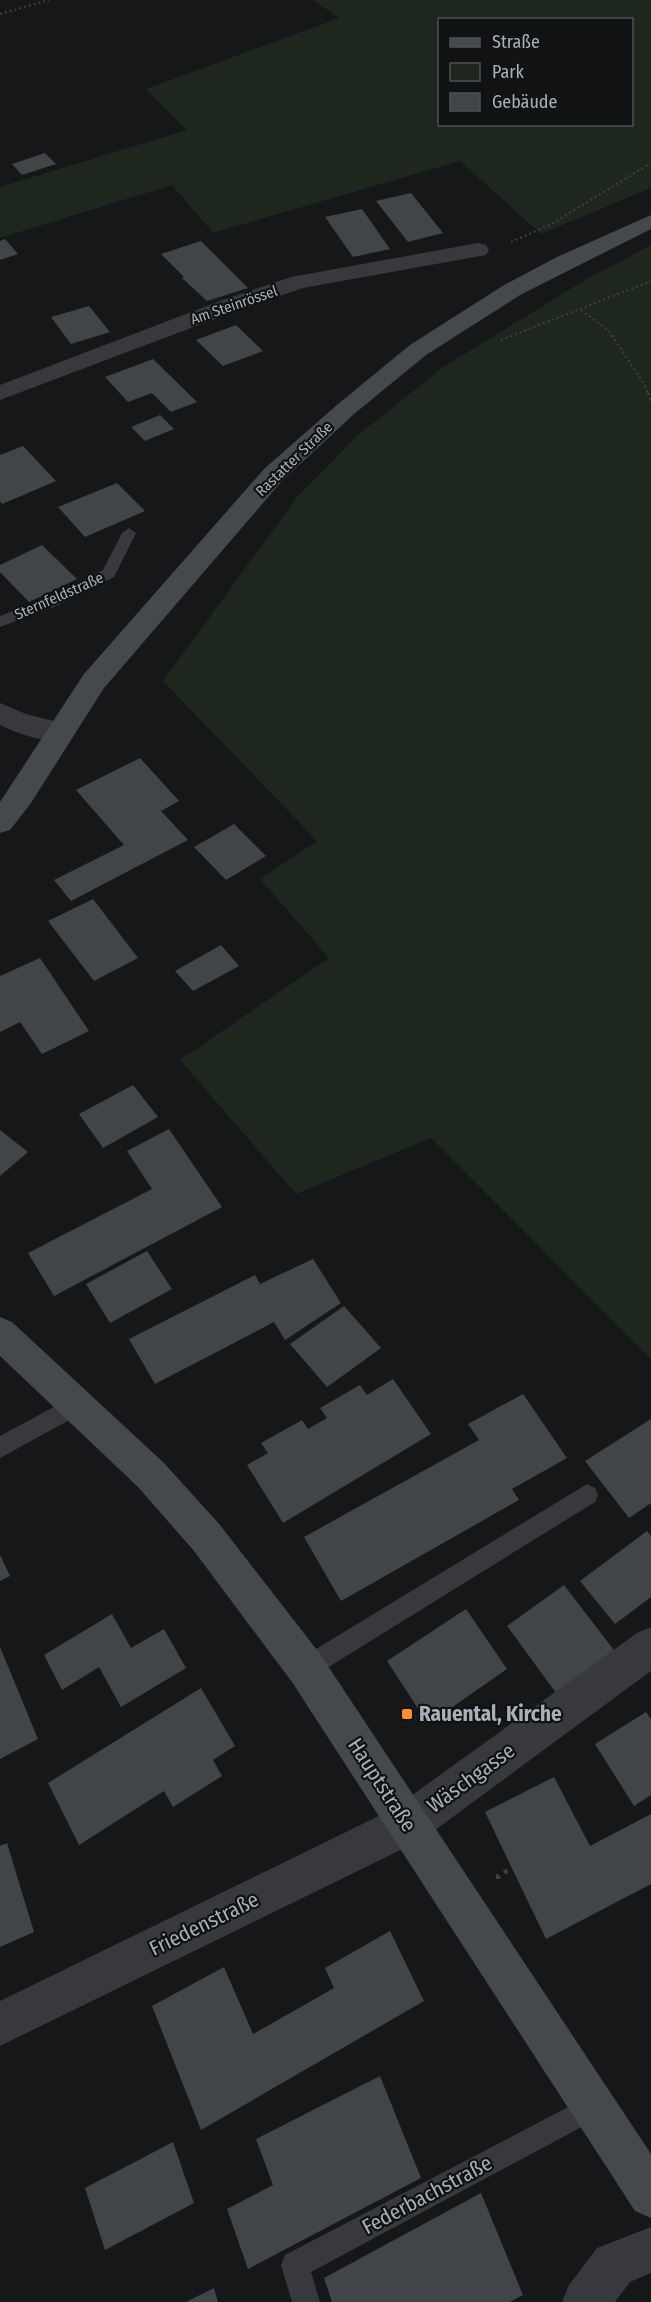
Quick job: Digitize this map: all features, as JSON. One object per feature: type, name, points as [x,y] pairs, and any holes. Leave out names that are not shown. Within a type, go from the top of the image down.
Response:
[{"type":"street","name":"Rastatter Straße","points":[[0,822],[21,796],[94,681],[273,475],[346,409],[418,350],[512,290],[651,221]]},
{"type":"street","name":"Am Steinrössel","points":[[0,393],[228,306],[299,282],[478,250]]},
{"type":"street","points":[[0,714],[18,722],[60,732]]},
{"type":"street","name":"Hauptstraße","points":[[0,1333],[151,1474],[207,1538],[306,1668],[651,2195]]},
{"type":"street","name":"Wäschgasse","points":[[408,1824],[651,1647]]},
{"type":"street","name":"Friedenstraße","points":[[0,2024],[408,1824]]},
{"type":"street","points":[[586,2302],[614,2265],[651,2250]]},
{"type":"lane","name":"Sternfeldstraße","points":[[0,622],[49,603],[110,573],[129,533]]},
{"type":"lane","points":[[0,1448],[76,1405]]},
{"type":"lane","points":[[306,1668],[587,1496]]},
{"type":"lane","name":"Federbachstraße","points":[[306,2302],[295,2265],[593,2107]]},
{"type":"path","points":[[0,14],[49,0]]},
{"type":"path","points":[[478,250],[511,242],[550,225],[651,163]]},
{"type":"path","points":[[651,282],[580,310],[609,331],[644,384],[651,401]]},
{"type":"path","points":[[498,1876],[512,1868]]},
{"type":"green space","points":[[313,0],[651,0],[651,188],[541,234],[460,161],[213,233],[172,185],[0,238],[0,187],[187,130],[146,89],[339,18]]},
{"type":"green space","points":[[651,245],[651,1359],[431,1138],[296,1194],[180,1060],[329,958],[260,879],[317,841],[163,681],[297,497],[357,436],[445,366],[585,280]]},
{"type":"building","points":[[45,153],[56,164],[22,175],[12,164]]},
{"type":"building","points":[[411,193],[443,233],[408,242],[376,201]]},
{"type":"building","points":[[362,209],[390,249],[353,257],[325,217]]},
{"type":"building","points":[[5,239],[18,254],[0,260],[0,241]]},
{"type":"building","points":[[201,241],[248,288],[207,301],[161,254]]},
{"type":"building","points":[[89,306],[110,332],[71,344],[51,317]]},
{"type":"building","points":[[236,325],[263,351],[223,366],[196,340]]},
{"type":"building","points":[[153,359],[197,402],[171,412],[152,393],[128,402],[105,377]]},
{"type":"building","points":[[160,415],[174,429],[145,441],[131,427]]},
{"type":"building","points":[[23,446],[56,481],[2,504],[0,501],[0,455]]},
{"type":"building","points":[[117,483],[145,511],[85,537],[58,507]]},
{"type":"building","points":[[42,545],[77,579],[29,602],[0,572],[0,565]]},
{"type":"building","points":[[140,758],[179,801],[161,811],[188,840],[71,901],[54,880],[124,845],[76,790]]},
{"type":"building","points":[[234,824],[266,856],[226,880],[194,847]]},
{"type":"building","points":[[93,899],[138,958],[94,981],[48,921]]},
{"type":"building","points":[[221,945],[239,966],[193,991],[175,971]]},
{"type":"building","points":[[40,958],[89,1031],[42,1054],[20,1022],[0,1032],[0,976]]},
{"type":"building","points":[[133,1085],[158,1117],[103,1148],[79,1114]]},
{"type":"building","points":[[169,1129],[222,1207],[54,1296],[28,1253],[152,1189],[127,1151]]},
{"type":"building","points":[[0,1130],[28,1152],[0,1176]]},
{"type":"building","points":[[147,1251],[172,1289],[110,1323],[86,1284]]},
{"type":"building","points":[[313,1259],[341,1303],[285,1340],[274,1322],[155,1384],[129,1339],[255,1275],[260,1284]]},
{"type":"building","points":[[344,1306],[381,1348],[327,1387],[290,1344]]},
{"type":"building","points":[[393,1379],[431,1434],[283,1523],[247,1465],[268,1453],[261,1443],[302,1420],[308,1429],[327,1418],[320,1408],[360,1385],[367,1395]]},
{"type":"building","points":[[523,1394],[567,1458],[512,1489],[519,1500],[341,1601],[304,1537],[479,1440],[468,1424]]},
{"type":"building","points":[[651,1419],[651,1503],[629,1518],[585,1461]]},
{"type":"building","points":[[647,1531],[651,1536],[651,1597],[615,1624],[580,1581]]},
{"type":"building","points":[[0,1555],[10,1576],[0,1581]]},
{"type":"building","points":[[564,1585],[620,1658],[562,1701],[507,1626]]},
{"type":"building","points":[[466,1609],[507,1669],[428,1724],[387,1661]]},
{"type":"building","points":[[112,1614],[131,1648],[164,1629],[186,1668],[121,1707],[99,1667],[62,1690],[44,1655]]},
{"type":"building","points":[[0,1647],[38,1739],[0,1759]]},
{"type":"building","points":[[201,1688],[235,1746],[213,1760],[222,1776],[173,1807],[164,1791],[79,1845],[48,1783]]},
{"type":"building","points":[[646,1712],[651,1719],[651,1795],[634,1806],[595,1744]]},
{"type":"building","points":[[554,1777],[590,1846],[651,1814],[651,1884],[546,1939],[485,1812]]},
{"type":"building","points":[[7,1843],[34,1932],[0,1947],[0,1846]]},
{"type":"building","points":[[390,1931],[424,2001],[201,2130],[152,2006],[224,1967],[253,2034],[334,1988],[325,1968]]},
{"type":"building","points":[[380,2076],[421,2178],[248,2269],[227,2209],[273,2185],[256,2139]]},
{"type":"building","points":[[173,2142],[194,2203],[105,2250],[85,2188]]},
{"type":"building","points":[[481,2193],[523,2295],[510,2302],[332,2302],[324,2278]]},
{"type":"building","points":[[214,2288],[218,2302],[186,2302]]},
{"type":"place","name":"Rauental, Kirche","points":[[407,1714]]}]
